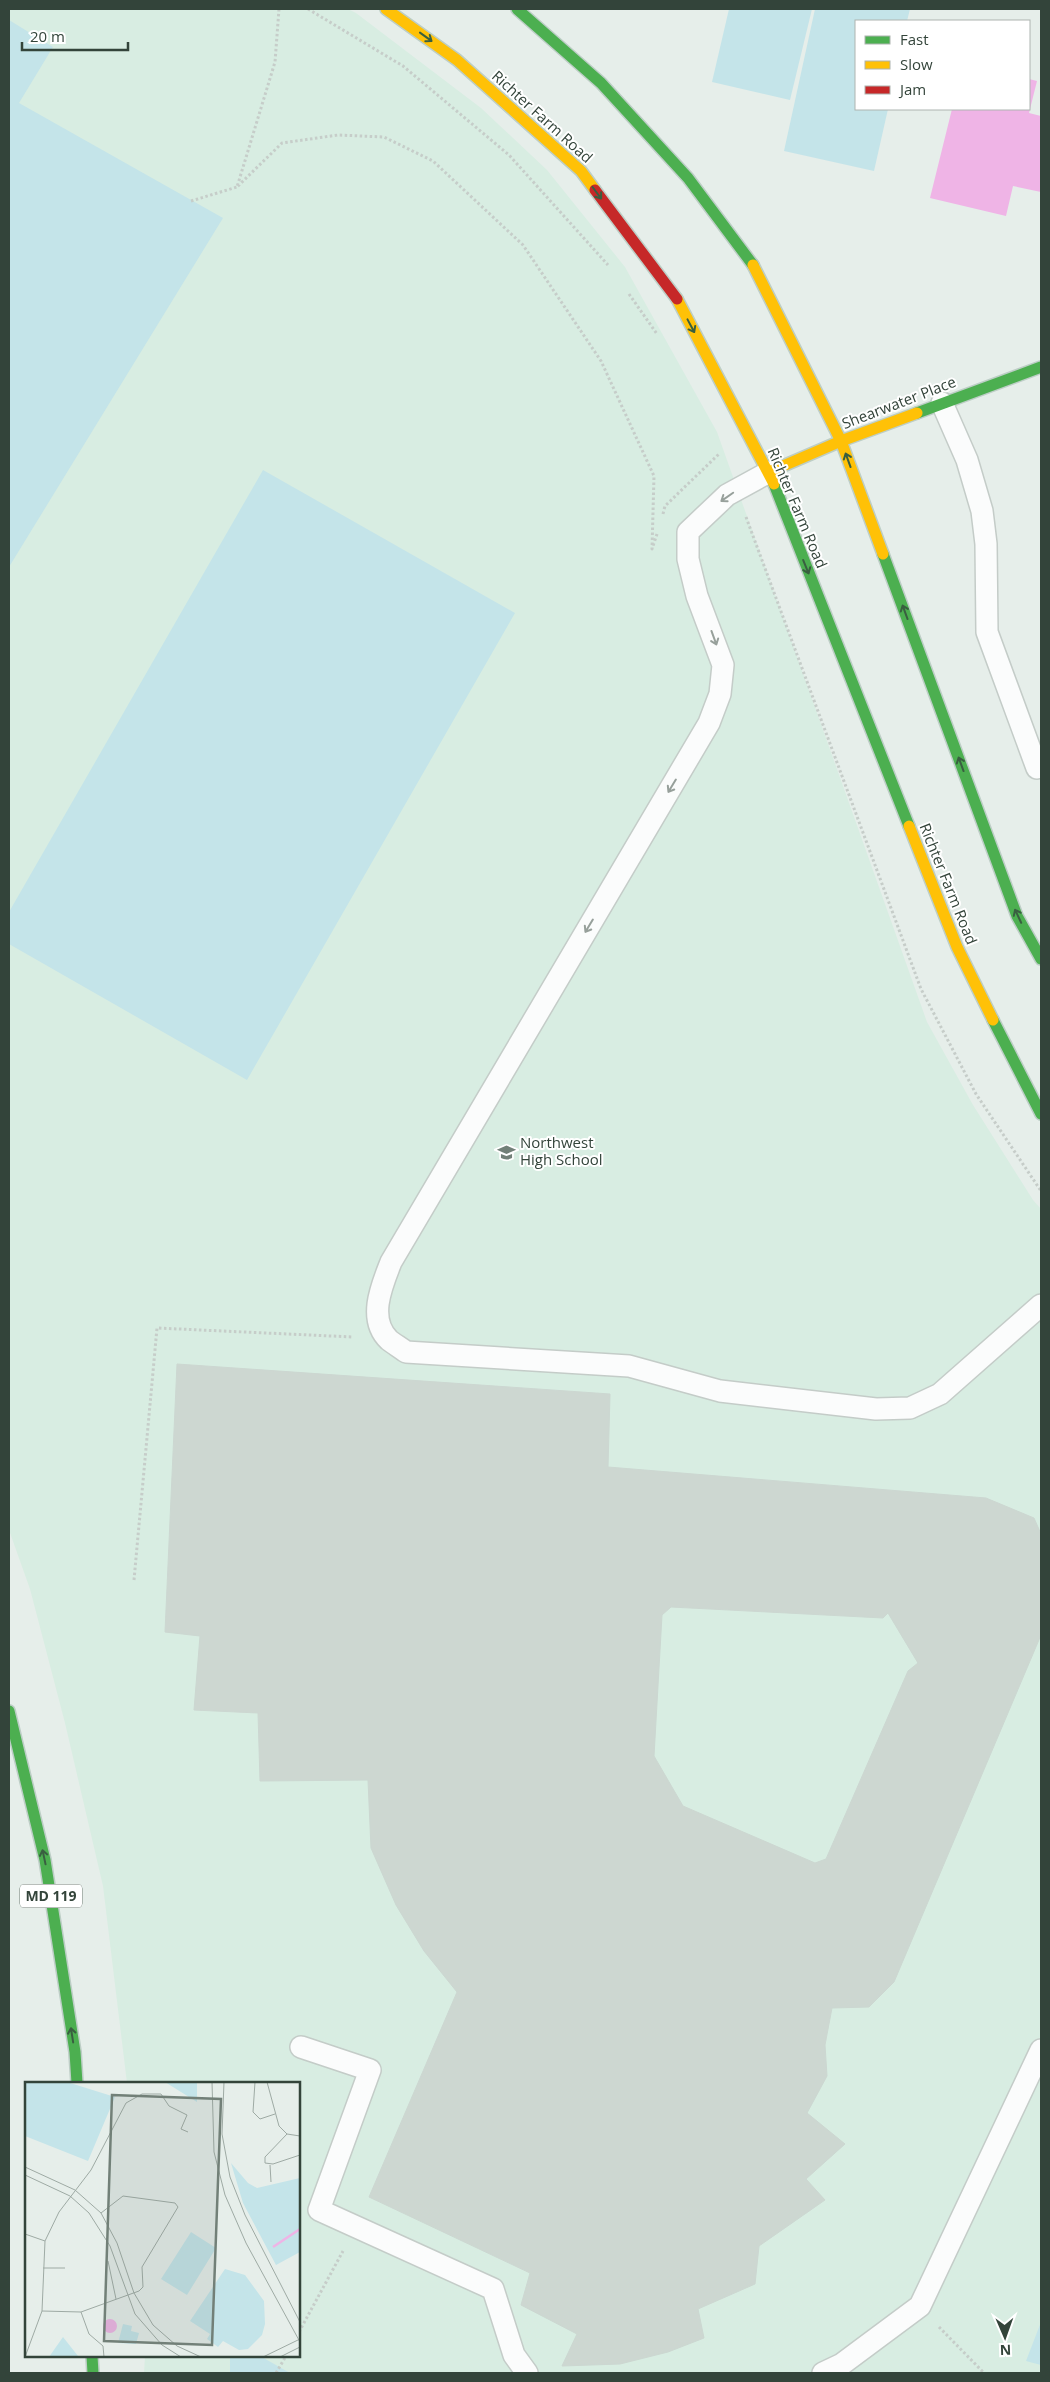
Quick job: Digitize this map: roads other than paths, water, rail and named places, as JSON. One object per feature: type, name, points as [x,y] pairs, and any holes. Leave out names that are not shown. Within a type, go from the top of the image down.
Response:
[{"type":"main road","name":"Richter Farm Road","points":[[386,9],[457,60],[581,171],[679,302],[769,472],[957,947],[1041,1114]]},
{"type":"main road","points":[[517,9],[601,83],[688,178],[747,256],[841,441],[1017,916],[1041,959]]},
{"type":"main road","name":"Shearwater Place","points":[[769,472],[841,441],[1041,366]]},
{"type":"main road","name":"MD 119","points":[[9,1711],[46,1860],[75,2052],[76,2082]]},
{"type":"main road","points":[[92,2357],[92,2373]]},
{"type":"lane","points":[[942,403],[967,460],[982,511],[986,544],[987,632],[1037,768]]},
{"type":"lane","points":[[769,472],[727,495],[709,510],[688,532],[688,559],[697,596],[723,664],[720,694],[709,723],[391,1262],[379,1292],[378,1321],[388,1339],[406,1352],[629,1366],[720,1391],[876,1409],[910,1408],[940,1394],[1041,1305]]},
{"type":"lane","points":[[301,2047],[370,2070],[319,2210],[493,2289],[514,2355],[527,2373]]},
{"type":"lane","points":[[823,2373],[842,2364],[920,2306],[1041,2050]]},
{"type":"place","name":"Northwest High School","points":[[506,1152]]}]
